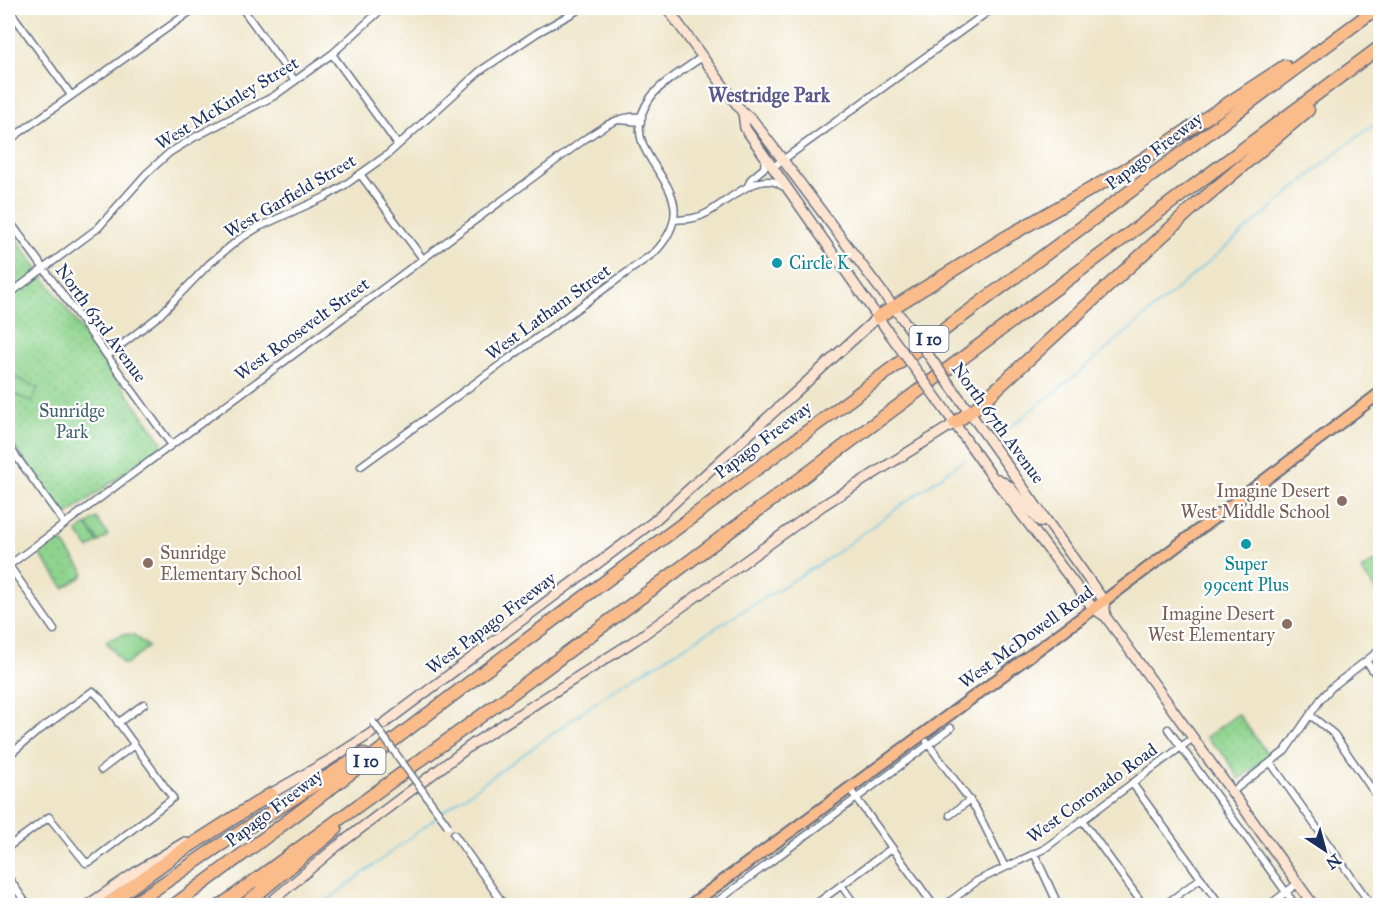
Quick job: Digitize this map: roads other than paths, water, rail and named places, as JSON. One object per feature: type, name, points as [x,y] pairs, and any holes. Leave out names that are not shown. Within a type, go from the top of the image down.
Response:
[{"type":"highway","points":[[878,317],[1003,239],[1142,160],[1245,94],[1340,26],[1370,8]]},
{"type":"highway","name":"Papago Freeway","points":[[173,906],[435,708],[1377,8]]},
{"type":"highway","name":"I 10","points":[[220,906],[514,692],[1380,47]]},
{"type":"highway","points":[[950,426],[970,412],[1197,204],[1367,57]]},
{"type":"highway","points":[[130,906],[217,847],[435,708]]},
{"type":"highway","points":[[105,906],[174,856],[270,794]]},
{"type":"highway","points":[[243,906],[332,834],[356,806]]},
{"type":"main road","name":"North 67th Avenue","points":[[667,8],[742,113],[746,128],[765,156],[945,410],[950,426],[969,443],[1093,608],[1106,617],[1314,906]]},
{"type":"main road","name":"North 67th Avenue","points":[[742,113],[752,119],[970,412],[1104,601],[1106,617]]},
{"type":"main road","name":"West Papago Freeway","points":[[86,906],[139,870],[328,761],[370,734],[645,528],[700,481],[878,317]]},
{"type":"main road","name":"West McDowell Road","points":[[689,906],[1104,601],[1380,393]]},
{"type":"main road","points":[[266,906],[336,847],[474,743],[637,639],[822,506],[950,426]]},
{"type":"main road","points":[[989,472],[1008,486],[1038,520],[1047,521]]},
{"type":"street","points":[[8,8],[71,95]]},
{"type":"street","points":[[8,141],[195,8]]},
{"type":"street","points":[[242,8],[295,81]]},
{"type":"street","name":"West McKinley Street","points":[[8,295],[98,228],[146,174],[169,153],[207,130],[263,102],[295,81],[332,54],[382,8]]},
{"type":"street","name":"West Garfield Street","points":[[107,356],[160,315],[209,264],[238,240],[259,227],[334,192],[398,145],[480,71],[537,33],[582,8]]},
{"type":"street","points":[[773,167],[993,8]]},
{"type":"street","points":[[332,54],[398,145]]},
{"type":"street","points":[[702,57],[657,90],[649,100],[641,119],[639,134],[642,148],[669,188],[674,202],[675,220],[707,214],[747,186],[765,181],[776,181],[795,199]]},
{"type":"street","name":"West Roosevelt Street","points":[[8,566],[585,139],[626,116],[641,119]]},
{"type":"street","points":[[747,186],[751,179],[764,168],[765,156]]},
{"type":"street","points":[[360,174],[423,259]]},
{"type":"street","name":"North 63rd Avenue","points":[[8,219],[171,444]]},
{"type":"street","name":"West Latham Street","points":[[361,466],[655,252],[663,243],[675,220]]},
{"type":"street","points":[[8,445],[65,524]]},
{"type":"street","points":[[8,566],[54,630]]},
{"type":"street","points":[[1232,792],[1271,763],[1290,745],[1332,687],[1380,650]]},
{"type":"street","points":[[1366,661],[1380,680]]},
{"type":"street","points":[[8,756],[46,724],[93,691],[102,700],[173,798],[103,853],[86,863],[49,817],[8,847]]},
{"type":"street","points":[[118,723],[144,704]]},
{"type":"street","points":[[1310,715],[1334,734],[1380,801]]},
{"type":"street","points":[[373,722],[448,826]]},
{"type":"street","points":[[711,906],[951,728]]},
{"type":"street","points":[[1168,729],[1296,906]]},
{"type":"street","points":[[921,734],[981,817],[1005,867]]},
{"type":"street","name":"West Coronado Road","points":[[944,906],[977,881],[1044,849],[1193,738]]},
{"type":"street","points":[[101,770],[134,745]]},
{"type":"street","points":[[1271,763],[1372,906]]},
{"type":"street","points":[[1132,783],[1221,906]]},
{"type":"street","points":[[848,788],[934,906]]},
{"type":"street","points":[[950,815],[970,800]]},
{"type":"street","points":[[1082,820],[1144,906]]},
{"type":"street","points":[[454,834],[506,906]]},
{"type":"street","points":[[813,906],[892,848]]},
{"type":"street","points":[[1034,853],[1056,898],[1055,905]]},
{"type":"street","points":[[8,878],[28,906]]},
{"type":"street","points":[[1163,906],[1201,878]]},
{"type":"street","points":[[1268,906],[1298,883]]},
{"type":"street","points":[[841,885],[856,906]]},
{"type":"waterway","points":[[1002,433],[1069,381],[1342,148],[1380,120]]},
{"type":"waterway","points":[[440,814],[612,691],[826,560],[965,459]]},
{"type":"waterway","points":[[320,906],[437,817]]},
{"type":"place","name":"Circle K","points":[[777,263]]},
{"type":"place","name":"Imagine Desert West Middle School","points":[[1342,501]]},
{"type":"place","name":"Super 99cent Plus","points":[[1246,544]]},
{"type":"place","name":"Sunridge Elementary School","points":[[148,563]]},
{"type":"place","name":"Imagine Desert West Elementary","points":[[1287,624]]},
{"type":"district","name":"Westridge Park","points":[[769,95]]},
{"type":"park label","name":"Sunridge Park","points":[[72,421]]}]
